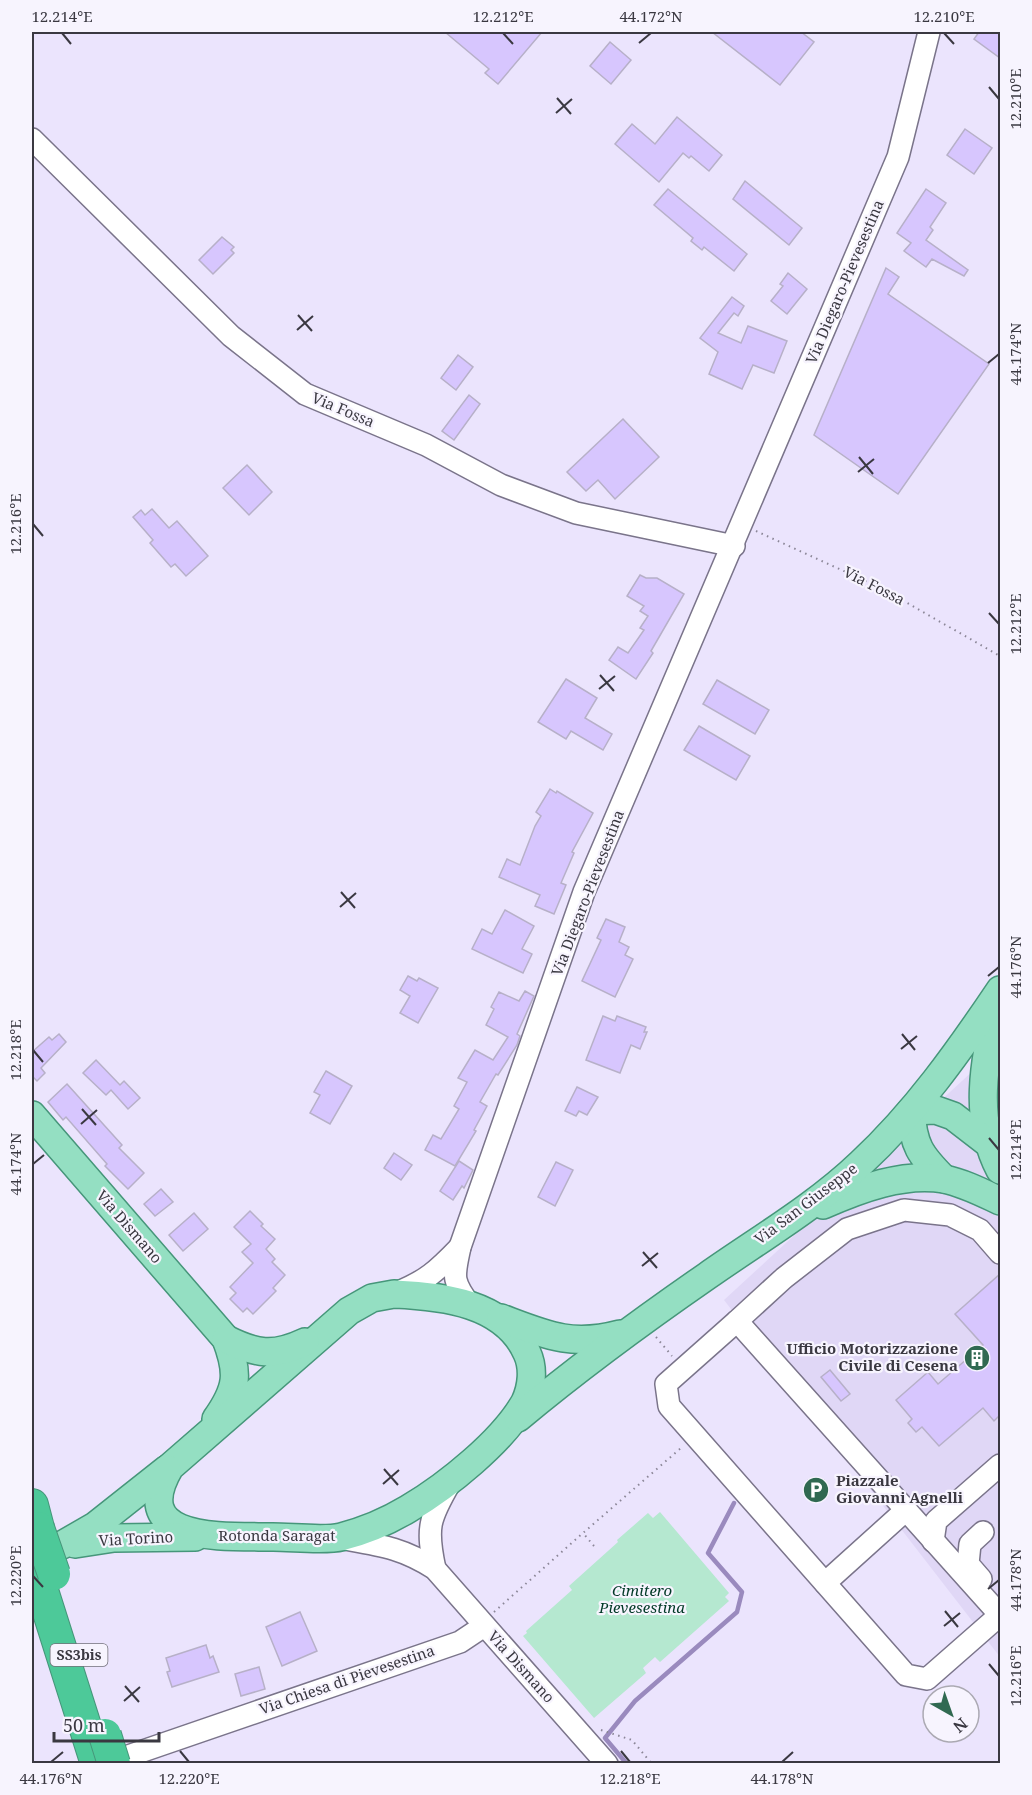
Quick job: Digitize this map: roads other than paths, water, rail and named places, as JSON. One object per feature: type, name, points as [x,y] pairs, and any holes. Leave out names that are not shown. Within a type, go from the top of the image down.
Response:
[{"type":"highway","name":"SS3bis","points":[[41,1550],[101,1752]]},
{"type":"main road","name":"Via San Giuseppe","points":[[506,1429],[566,1378],[627,1332],[791,1218],[861,1164],[911,1111],[954,1057],[1000,990]]},
{"type":"main road","points":[[1000,990],[984,1076],[982,1114],[988,1143],[1000,1170]]},
{"type":"main road","points":[[944,1179],[927,1162],[915,1141],[911,1111],[936,1110],[953,1116],[988,1143]]},
{"type":"main road","name":"Via Dismano","points":[[32,1115],[226,1338],[244,1348],[272,1353],[294,1347],[320,1335]]},
{"type":"main road","points":[[791,1218],[845,1195],[881,1184],[915,1179],[944,1179],[967,1186],[1000,1201]]},
{"type":"main road","name":"Rotonda Saragat","points":[[394,1294],[427,1296],[470,1305],[499,1318],[516,1335],[526,1351],[532,1374],[526,1400],[506,1429],[453,1478],[409,1509],[390,1519],[339,1538],[211,1536],[174,1526],[160,1510],[158,1491],[170,1467],[348,1311],[372,1299],[394,1294]]},
{"type":"main road","name":"Via San Giuseppe","points":[[499,1318],[552,1337],[581,1341],[602,1339],[627,1332]]},
{"type":"main road","name":"Via Dismano","points":[[200,1441],[228,1402],[233,1389],[236,1375],[233,1357],[226,1338]]},
{"type":"main road","name":"Via Torino","points":[[41,1550],[95,1527],[170,1467]]},
{"type":"main road","name":"Via Torino","points":[[41,1550],[114,1538],[211,1536]]},
{"type":"street","name":"Via Diegaro-Pievesestina","points":[[470,1305],[455,1280],[460,1247],[584,892],[734,546],[898,158],[929,32]]},
{"type":"street","name":"Via Fossa","points":[[32,139],[231,336],[305,394],[426,445],[501,485],[576,513],[734,546]]},
{"type":"street","points":[[1000,1253],[980,1230],[950,1215],[904,1210],[847,1229],[784,1278],[666,1384],[669,1406],[906,1675],[927,1679],[1000,1615]]},
{"type":"street","name":"Via Diegaro-Pievesestina","points":[[394,1294],[421,1283],[460,1247]]},
{"type":"street","points":[[737,1321],[1000,1615]]},
{"type":"street","points":[[933,1541],[936,1521],[1000,1465]]},
{"type":"street","points":[[435,1569],[429,1537],[430,1524],[435,1509],[453,1478]]},
{"type":"street","points":[[825,1584],[906,1510]]},
{"type":"street","points":[[983,1532],[970,1544],[968,1564],[999,1600],[1000,1615]]},
{"type":"street","name":"Via Dismano","points":[[339,1538],[396,1549],[416,1557],[435,1569],[496,1634],[607,1764]]},
{"type":"street","name":"Via Chiesa di Pievesestina","points":[[101,1752],[460,1642],[496,1634]]},
{"type":"waterway","points":[[627,1764],[605,1738],[635,1701],[737,1612],[742,1592],[708,1553],[734,1503]]},
{"type":"place","name":"Ufficio Motorizzazione Civile di Cesena","points":[[977,1358]]},
{"type":"place","name":"Piazzale Giovanni Agnelli","points":[[816,1490]]},
{"type":"park label","name":"Cimitero Pievesestina","points":[[642,1600]]}]
